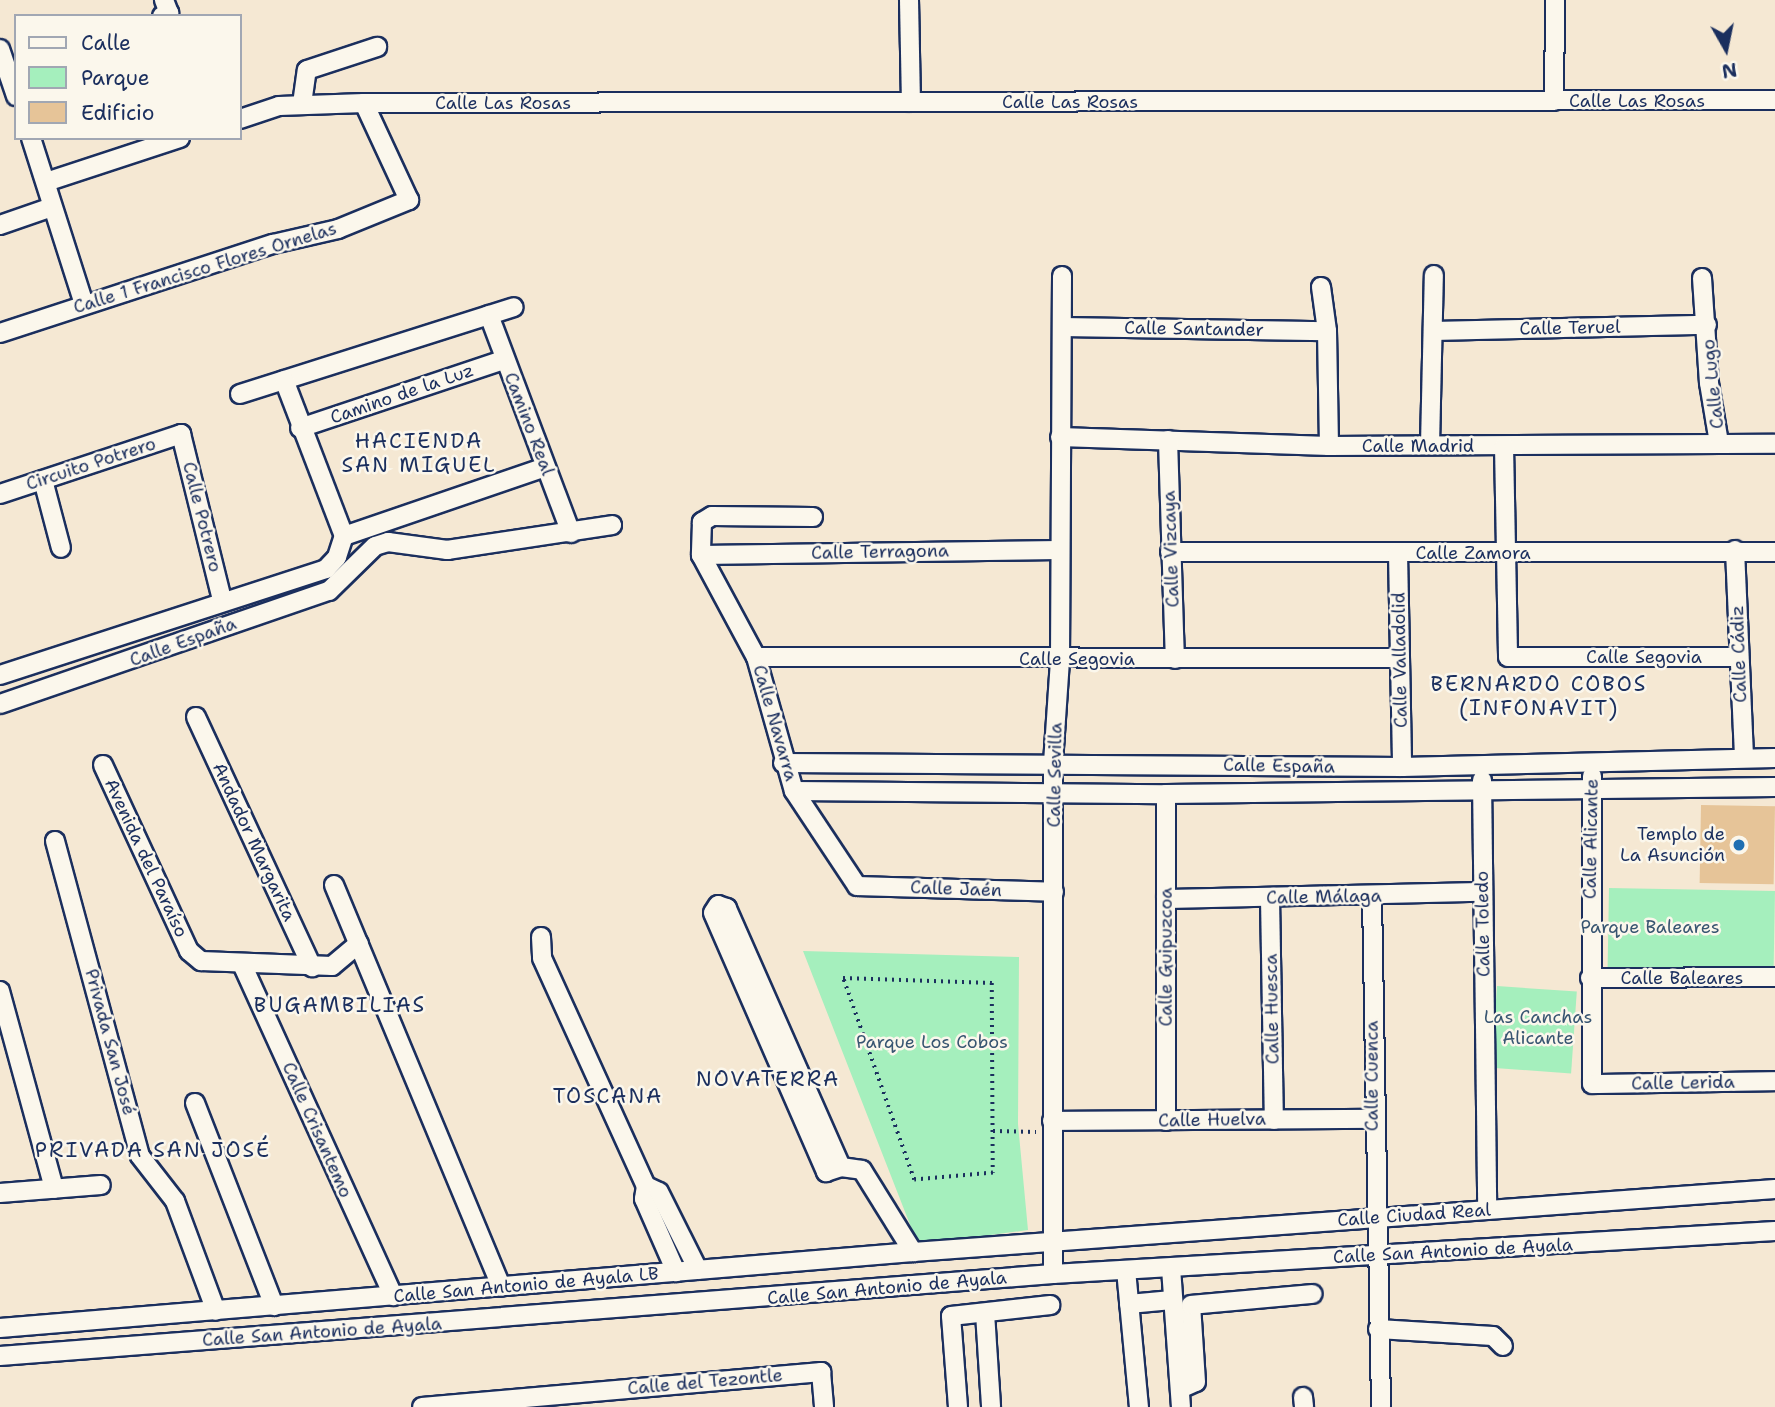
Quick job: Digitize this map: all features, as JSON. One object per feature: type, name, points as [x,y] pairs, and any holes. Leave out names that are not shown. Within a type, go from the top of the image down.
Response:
[{"type":"street","points":[[909,0],[911,102]]},
{"type":"street","points":[[1554,101],[1555,0]]},
{"type":"street","points":[[302,104],[307,70],[377,47]]},
{"type":"street","points":[[0,50],[14,90]]},
{"type":"street","name":"Calle Las Rosas","points":[[242,117],[279,106],[364,103],[1775,100]]},
{"type":"street","name":"Calle 1 Francisco Flores Ornelas","points":[[0,333],[274,244],[338,229],[409,200],[364,103]]},
{"type":"street","points":[[32,140],[84,304]]},
{"type":"street","points":[[46,182],[174,140]]},
{"type":"street","points":[[0,225],[52,207]]},
{"type":"street","points":[[1430,445],[1434,275]]},
{"type":"street","name":"Calle Sevilla","points":[[1053,1274],[1053,763],[1060,659],[1062,276]]},
{"type":"street","name":"Calle Lugo","points":[[1702,278],[1709,383],[1719,443]]},
{"type":"street","points":[[1321,287],[1327,331],[1329,446]]},
{"type":"street","points":[[240,394],[514,307]]},
{"type":"street","name":"Camino Real","points":[[489,315],[503,359],[571,533]]},
{"type":"street","name":"Calle Teruel","points":[[1433,331],[1707,325]]},
{"type":"street","name":"Calle Santander","points":[[1062,327],[1327,331]]},
{"type":"street","name":"Camino de la Luz","points":[[300,428],[503,359]]},
{"type":"street","points":[[284,380],[300,428],[344,536],[545,467]]},
{"type":"street","name":"Circuito Potrero","points":[[0,494],[181,434]]},
{"type":"street","name":"Calle Potrero","points":[[181,434],[222,600]]},
{"type":"street","name":"Calle Madrid","points":[[1060,437],[1329,446],[1775,444]]},
{"type":"street","name":"Calle Vizcaya","points":[[1168,440],[1175,659]]},
{"type":"street","points":[[1504,446],[1506,554]]},
{"type":"street","points":[[43,480],[61,548]]},
{"type":"street","points":[[701,555],[702,522],[712,516],[813,517]]},
{"type":"street","points":[[382,523],[388,542],[447,550],[612,526]]},
{"type":"street","name":"Calle España","points":[[0,675],[222,600],[308,578],[326,569],[337,557],[344,536]]},
{"type":"street","name":"Calle España","points":[[0,704],[329,591],[374,546],[388,542]]},
{"type":"street","name":"Calle Terragona","points":[[701,555],[1059,550]]},
{"type":"street","name":"Calle Cádiz","points":[[1735,550],[1744,758]]},
{"type":"street","name":"Calle Zamora","points":[[1170,552],[1775,552]]},
{"type":"street","name":"Calle Valladolid","points":[[1398,553],[1402,767]]},
{"type":"street","name":"Calle Segovia","points":[[1506,554],[1508,657],[1738,657]]},
{"type":"street","name":"Calle Navarra","points":[[701,555],[756,657],[783,763],[794,791],[858,886]]},
{"type":"street","name":"Calle Segovia","points":[[756,657],[1398,658]]},
{"type":"street","name":"Andador Margarita","points":[[196,717],[312,967]]},
{"type":"street","name":"Calle España","points":[[783,763],[1402,767],[1775,758]]},
{"type":"street","name":"Calle Alicante","points":[[1592,762],[1592,1084]]},
{"type":"street","name":"Avenida del Paraíso","points":[[103,765],[189,951],[201,961],[242,964]]},
{"type":"street","name":"Calle Toledo","points":[[1482,765],[1487,1210]]},
{"type":"street","name":"Calle España","points":[[794,791],[1055,790],[1166,794],[1592,787],[1775,787]]},
{"type":"street","name":"Calle Guipuzcoa","points":[[1166,794],[1166,1121]]},
{"type":"street","name":"Privada San José","points":[[55,841],[140,1156],[175,1201],[216,1311]]},
{"type":"street","points":[[334,885],[501,1287]]},
{"type":"street","name":"Calle Jaén","points":[[858,886],[1054,892]]},
{"type":"street","name":"Calle Málaga","points":[[1166,899],[1482,892]]},
{"type":"street","name":"Calle Cuenca","points":[[1372,896],[1372,1119],[1381,1407]]},
{"type":"street","name":"Calle Huesca","points":[[1270,898],[1274,1120]]},
{"type":"street","points":[[766,1015],[727,908],[718,905],[713,913],[766,1015],[799,1088],[826,1172],[841,1167],[862,1170],[913,1252]]},
{"type":"street","points":[[541,937],[542,958],[646,1186],[644,1199],[676,1272]]},
{"type":"street","points":[[242,964],[312,967],[341,963],[359,943]]},
{"type":"street","name":"Calle Crisantemo","points":[[242,964],[393,1296]]},
{"type":"street","name":"Calle Baleares","points":[[1590,978],[1775,977]]},
{"type":"street","points":[[0,991],[54,1189]]},
{"type":"street","name":"Calle Lerida","points":[[1592,1084],[1775,1081]]},
{"type":"street","points":[[195,1103],[274,1306]]},
{"type":"street","name":"Calle Huelva","points":[[1052,1127],[1166,1121],[1372,1119]]},
{"type":"street","points":[[0,1193],[101,1185]]},
{"type":"street","points":[[646,1186],[659,1192],[698,1270]]},
{"type":"street","name":"Calle Ciudad Real","points":[[1052,1243],[1775,1189]]},
{"type":"street","name":"Calle San Antonio de Ayala","points":[[0,1356],[1053,1274],[1775,1231]]},
{"type":"street","name":"Calle San Antonio de Ayala LB","points":[[0,1328],[913,1252],[1052,1243]]},
{"type":"street","points":[[742,1266],[743,1299]]},
{"type":"street","points":[[1171,1268],[1180,1398]]},
{"type":"street","points":[[1126,1270],[1139,1407]]},
{"type":"street","points":[[1180,1398],[1196,1382],[1191,1305],[1313,1294]]},
{"type":"street","points":[[1129,1304],[1172,1300]]},
{"type":"street","points":[[315,1302],[317,1333]]},
{"type":"street","points":[[958,1407],[951,1317],[1051,1305]]},
{"type":"street","points":[[985,1313],[991,1407]]},
{"type":"street","points":[[144,1317],[145,1345]]},
{"type":"street","points":[[1378,1329],[1493,1336],[1503,1346]]},
{"type":"street","name":"Calle del Tezontle","points":[[422,1407],[821,1372],[824,1407]]},
{"type":"path","points":[[844,978],[992,983],[993,1131],[993,1173],[914,1180],[844,978]]},
{"type":"path","points":[[993,1131],[1052,1127]]},
{"type":"green space","name":"Parque Baleares","points":[[1609,888],[1775,891],[1774,970],[1608,967]]},
{"type":"green space","name":"Parque Los Cobos","points":[[803,951],[1019,957],[1018,1124],[1028,1230],[918,1245]]},
{"type":"green space","name":"Las Canchas Alicante","points":[[1497,986],[1577,992],[1571,1073],[1491,1068]]},
{"type":"building","name":"Templo de La Asunción","points":[[1701,805],[1775,806],[1774,884],[1700,883]]},
{"type":"place","name":"Templo de La Asunción","points":[[1739,845]]},
{"type":"district","name":"HACIENDA SAN MIGUEL","points":[[419,453]]},
{"type":"district","name":"BERNARDO COBOS (INFONAVIT)","points":[[1539,696]]},
{"type":"district","name":"BUGAMBILIAS","points":[[340,1005]]},
{"type":"district","name":"NOVATERRA","points":[[768,1079]]},
{"type":"district","name":"TOSCANA","points":[[608,1096]]},
{"type":"district","name":"PRIVADA SAN JOSÉ","points":[[153,1150]]}]
